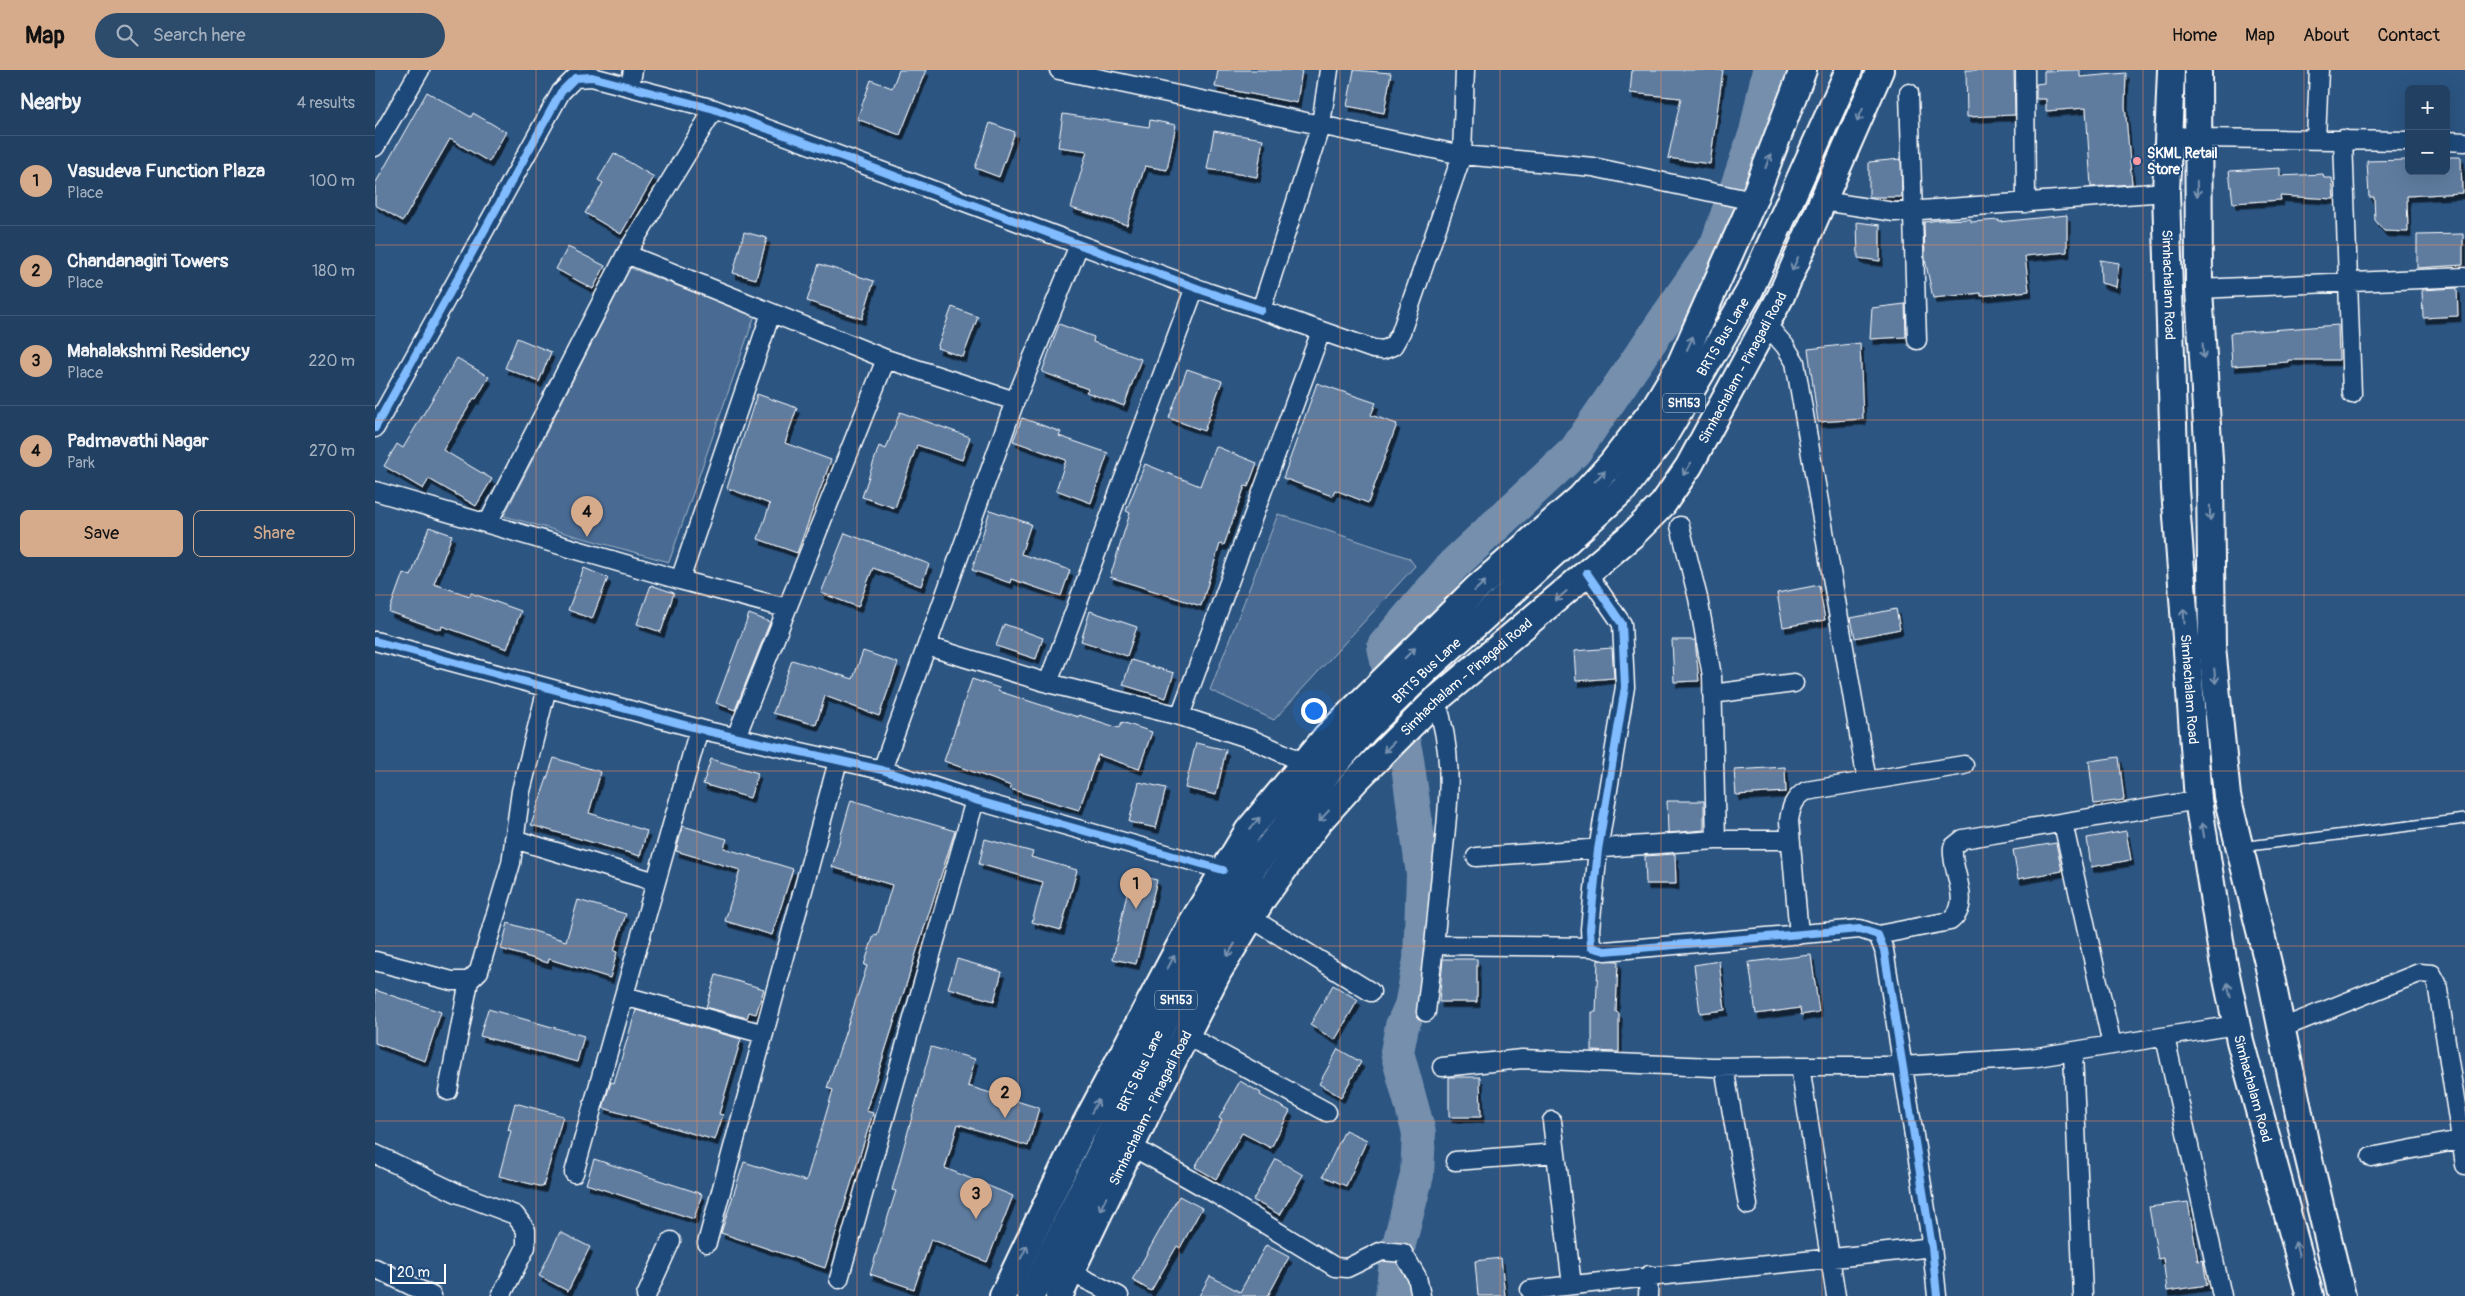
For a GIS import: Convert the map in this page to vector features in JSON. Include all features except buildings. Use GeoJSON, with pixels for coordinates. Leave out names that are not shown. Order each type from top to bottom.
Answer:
{"type":"FeatureCollection","features":[{"type":"Feature","properties":{"kind":"main road"},"geometry":{"type":"LineString","coordinates":[[1003,1296],[1083,1130],[1192,923],[1223,870],[1249,831],[1305,763],[1375,686],[1477,588],[1580,498],[1613,463],[1653,410],[1680,365],[1752,200],[1803,70]]}},
{"type":"Feature","properties":{"kind":"main road","name":"BRTS Bus Lane"},"geometry":{"type":"LineString","coordinates":[[1031,1296],[1115,1121],[1197,960],[1254,866],[1329,771],[1365,730],[1427,669],[1624,489],[1663,438],[1749,292],[1849,70]]}},
{"type":"Feature","properties":{"kind":"main road","name":"Simhachalam - Pinagadi Road"},"geometry":{"type":"LineString","coordinates":[[1059,1296],[1218,972],[1251,918],[1320,820],[1356,780],[1436,700],[1632,535],[1663,504],[1689,466],[1781,296],[1880,70]]}},
{"type":"Feature","properties":{"kind":"main road"},"geometry":{"type":"LineString","coordinates":[[2154,70],[2157,82],[2170,99]]}},
{"type":"Feature","properties":{"kind":"main road","name":"Simhachalam Road"},"geometry":{"type":"LineString","coordinates":[[2171,70],[2166,192],[2175,489],[2199,800],[2223,960],[2236,1025],[2310,1296]]}},
{"type":"Feature","properties":{"kind":"main road"},"geometry":{"type":"LineString","coordinates":[[2198,70],[2199,289],[2210,477],[2212,647],[2227,796],[2281,1028],[2306,1147],[2342,1296]]}},
{"type":"Feature","properties":{"kind":"main road"},"geometry":{"type":"LineString","coordinates":[[2199,800],[2227,796]]}},
{"type":"Feature","properties":{"kind":"street"},"geometry":{"type":"LineString","coordinates":[[375,147],[420,70]]}},
{"type":"Feature","properties":{"kind":"street"},"geometry":{"type":"LineString","coordinates":[[560,70],[575,78],[631,78],[1195,287],[1373,349],[1383,350],[1393,346],[1401,332],[1462,155],[1465,70]]}},
{"type":"Feature","properties":{"kind":"street"},"geometry":{"type":"LineString","coordinates":[[1059,70],[1462,155],[1593,167],[1752,200]]}},
{"type":"Feature","properties":{"kind":"street"},"geometry":{"type":"LineString","coordinates":[[1261,310],[1321,124],[1329,70]]}},
{"type":"Feature","properties":{"kind":"street"},"geometry":{"type":"LineString","coordinates":[[2025,70],[2027,203]]}},
{"type":"Feature","properties":{"kind":"street"},"geometry":{"type":"LineString","coordinates":[[2316,139],[2319,70]]}},
{"type":"Feature","properties":{"kind":"street"},"geometry":{"type":"LineString","coordinates":[[375,428],[561,92],[575,78]]}},
{"type":"Feature","properties":{"kind":"street"},"geometry":{"type":"LineString","coordinates":[[1909,94],[1917,340]]}},
{"type":"Feature","properties":{"kind":"street"},"geometry":{"type":"LineString","coordinates":[[489,523],[626,254],[714,109]]}},
{"type":"Feature","properties":{"kind":"street"},"geometry":{"type":"LineString","coordinates":[[2169,135],[2197,138],[2405,140]]}},
{"type":"Feature","properties":{"kind":"street"},"geometry":{"type":"LineString","coordinates":[[2343,139],[2352,394]]}},
{"type":"Feature","properties":{"kind":"street"},"geometry":{"type":"LineString","coordinates":[[2450,141],[2465,142]]}},
{"type":"Feature","properties":{"kind":"street"},"geometry":{"type":"LineString","coordinates":[[1823,201],[1894,212],[2166,192]]}},
{"type":"Feature","properties":{"kind":"street"},"geometry":{"type":"LineString","coordinates":[[882,770],[1015,402],[1079,244]]}},
{"type":"Feature","properties":{"kind":"street"},"geometry":{"type":"LineString","coordinates":[[626,254],[886,359],[1015,402]]}},
{"type":"Feature","properties":{"kind":"street"},"geometry":{"type":"LineString","coordinates":[[2199,289],[2465,277]]}},
{"type":"Feature","properties":{"kind":"street"},"geometry":{"type":"LineString","coordinates":[[1047,683],[1195,287]]}},
{"type":"Feature","properties":{"kind":"street"},"geometry":{"type":"LineString","coordinates":[[680,580],[771,313]]}},
{"type":"Feature","properties":{"kind":"street"},"geometry":{"type":"LineString","coordinates":[[1766,324],[1785,346],[1795,362],[1867,781]]}},
{"type":"Feature","properties":{"kind":"street"},"geometry":{"type":"LineString","coordinates":[[1180,716],[1321,331]]}},
{"type":"Feature","properties":{"kind":"street"},"geometry":{"type":"LineString","coordinates":[[736,737],[886,359]]}},
{"type":"Feature","properties":{"kind":"street"},"geometry":{"type":"LineString","coordinates":[[375,491],[680,580],[787,608]]}},
{"type":"Feature","properties":{"kind":"street"},"geometry":{"type":"LineString","coordinates":[[1680,526],[1698,598],[1712,676],[1716,840]]}},
{"type":"Feature","properties":{"kind":"street"},"geometry":{"type":"LineString","coordinates":[[1587,573],[1622,624],[1625,662],[1625,687],[1598,850],[1590,929],[1591,947]]}},
{"type":"Feature","properties":{"kind":"street"},"geometry":{"type":"LineString","coordinates":[[375,641],[699,729],[882,770],[975,800],[1223,870]]}},
{"type":"Feature","properties":{"kind":"street"},"geometry":{"type":"LineString","coordinates":[[927,646],[1047,683],[1180,716],[1251,739],[1305,763]]}},
{"type":"Feature","properties":{"kind":"street"},"geometry":{"type":"LineString","coordinates":[[1712,694],[1794,683]]}},
{"type":"Feature","properties":{"kind":"street"},"geometry":{"type":"LineString","coordinates":[[448,1091],[469,981],[479,971],[511,863],[521,791],[547,688]]}},
{"type":"Feature","properties":{"kind":"street"},"geometry":{"type":"LineString","coordinates":[[1426,1012],[1449,799],[1449,760],[1445,728],[1436,700]]}},
{"type":"Feature","properties":{"kind":"street"},"geometry":{"type":"LineString","coordinates":[[574,1173],[699,729]]}},
{"type":"Feature","properties":{"kind":"street"},"geometry":{"type":"LineString","coordinates":[[707,1243],[838,761]]}},
{"type":"Feature","properties":{"kind":"street"},"geometry":{"type":"LineString","coordinates":[[1799,936],[1789,821],[1791,808],[1798,796],[1807,792],[1964,765]]}},
{"type":"Feature","properties":{"kind":"street"},"geometry":{"type":"LineString","coordinates":[[839,1279],[975,800]]}},
{"type":"Feature","properties":{"kind":"street"},"geometry":{"type":"LineString","coordinates":[[1434,945],[1591,947],[1605,951],[1769,936],[1799,936],[1860,929],[1878,935],[1950,921],[1958,915],[1961,906],[1961,895],[1952,860],[1953,847],[1963,839],[2199,800]]}},
{"type":"Feature","properties":{"kind":"street"},"geometry":{"type":"LineString","coordinates":[[2063,823],[2112,1045]]}},
{"type":"Feature","properties":{"kind":"street"},"geometry":{"type":"LineString","coordinates":[[514,839],[656,882]]}},
{"type":"Feature","properties":{"kind":"street"},"geometry":{"type":"LineString","coordinates":[[1476,857],[1598,850],[1716,840],[1790,840]]}},
{"type":"Feature","properties":{"kind":"street"},"geometry":{"type":"LineString","coordinates":[[1251,918],[1371,992]]}},
{"type":"Feature","properties":{"kind":"street"},"geometry":{"type":"LineString","coordinates":[[1878,935],[1884,950],[1933,1247],[1937,1296]]}},
{"type":"Feature","properties":{"kind":"street"},"geometry":{"type":"LineString","coordinates":[[375,961],[451,980],[469,981]]}},
{"type":"Feature","properties":{"kind":"street"},"geometry":{"type":"LineString","coordinates":[[2281,1028],[2419,973],[2432,974],[2437,983],[2463,1140],[2465,1165]]}},
{"type":"Feature","properties":{"kind":"street"},"geometry":{"type":"LineString","coordinates":[[624,996],[764,1034]]}},
{"type":"Feature","properties":{"kind":"street"},"geometry":{"type":"LineString","coordinates":[[1442,1067],[1522,1059],[1724,1067],[1902,1066],[2031,1058],[2236,1025]]}},
{"type":"Feature","properties":{"kind":"street"},"geometry":{"type":"LineString","coordinates":[[1186,1035],[1327,1112]]}},
{"type":"Feature","properties":{"kind":"street"},"geometry":{"type":"LineString","coordinates":[[2165,1036],[2222,1296]]}},
{"type":"Feature","properties":{"kind":"street"},"geometry":{"type":"LineString","coordinates":[[2073,1052],[2083,1296]]}},
{"type":"Feature","properties":{"kind":"street"},"geometry":{"type":"LineString","coordinates":[[1800,1066],[1836,1296]]}},
{"type":"Feature","properties":{"kind":"street"},"geometry":{"type":"LineString","coordinates":[[1724,1067],[1748,1205]]}},
{"type":"Feature","properties":{"kind":"street"},"geometry":{"type":"LineString","coordinates":[[1552,1121],[1572,1285]]}},
{"type":"Feature","properties":{"kind":"street"},"geometry":{"type":"LineString","coordinates":[[2371,1156],[2463,1140]]}},
{"type":"Feature","properties":{"kind":"street"},"geometry":{"type":"LineString","coordinates":[[1131,1146],[1216,1194],[1335,1267],[1347,1268],[1382,1251],[1403,1253],[1417,1277],[1421,1296]]}},
{"type":"Feature","properties":{"kind":"street"},"geometry":{"type":"LineString","coordinates":[[1455,1161],[1556,1153]]}},
{"type":"Feature","properties":{"kind":"street"},"geometry":{"type":"LineString","coordinates":[[375,1154],[457,1193],[515,1215],[526,1230],[527,1247],[501,1296]]}},
{"type":"Feature","properties":{"kind":"street"},"geometry":{"type":"LineString","coordinates":[[646,1296],[671,1240]]}},
{"type":"Feature","properties":{"kind":"street"},"geometry":{"type":"LineString","coordinates":[[1530,1290],[1649,1275],[1830,1259],[1933,1247]]}},
{"type":"Feature","properties":{"kind":"street"},"geometry":{"type":"LineString","coordinates":[[375,1268],[432,1296]]}},
{"type":"Feature","properties":{"kind":"street"},"geometry":{"type":"LineString","coordinates":[[1071,1272],[1119,1296]]}},
{"type":"Feature","properties":{"kind":"street"},"geometry":{"type":"LineString","coordinates":[[1648,1296],[1649,1275]]}},
{"type":"Feature","properties":{"kind":"lane"},"geometry":{"type":"LineString","coordinates":[[2238,848],[2465,820]]}},
{"type":"Feature","properties":{"kind":"shaded area"},"geometry":{"type":"Polygon","coordinates":[[[630,268],[755,315],[669,562],[504,516],[630,268]]]}},
{"type":"Feature","properties":{"kind":"shaded area"},"geometry":{"type":"Polygon","coordinates":[[[1278,514],[1409,558],[1415,566],[1274,720],[1210,690],[1278,514]]]}},
{"type":"Feature","properties":{"kind":"waterway"},"geometry":{"type":"LineString","coordinates":[[1392,1296],[1397,1252],[1417,1175],[1419,1133],[1397,1052],[1402,1026],[1411,1006],[1420,960],[1423,874],[1407,759],[1384,646],[1453,565],[1575,451],[1717,244],[1756,132],[1769,70]]}},
{"type":"Feature","properties":{"kind":"cycle path"},"geometry":{"type":"LineString","coordinates":[[375,428],[561,92],[575,78],[592,77],[714,109],[1210,293],[1261,310]]}},
{"type":"Feature","properties":{"kind":"cycle path"},"geometry":{"type":"LineString","coordinates":[[1587,573],[1622,624],[1625,687],[1598,850],[1590,929],[1591,947],[1605,951],[1860,929],[1878,935],[1884,950],[1932,1247],[1937,1296]]}},
{"type":"Feature","properties":{"kind":"cycle path"},"geometry":{"type":"LineString","coordinates":[[375,641],[707,731],[882,770],[975,800],[1223,870]]}},
{"type":"Feature","properties":{"kind":"place","name":"SKML Retail Store"},"geometry":{"type":"Point","coordinates":[2137,161]}},
{"type":"Feature","properties":{"kind":"place","name":"Padmavathi Nagar"},"geometry":{"type":"Point","coordinates":[587,537]}},
{"type":"Feature","properties":{"kind":"place","name":"Vasudeva Function Plaza"},"geometry":{"type":"Point","coordinates":[1136,909]}},
{"type":"Feature","properties":{"kind":"place","name":"Chandanagiri Towers"},"geometry":{"type":"Point","coordinates":[1005,1118]}},
{"type":"Feature","properties":{"kind":"place","name":"Mahalakshmi Residency"},"geometry":{"type":"Point","coordinates":[976,1219]}}]}
